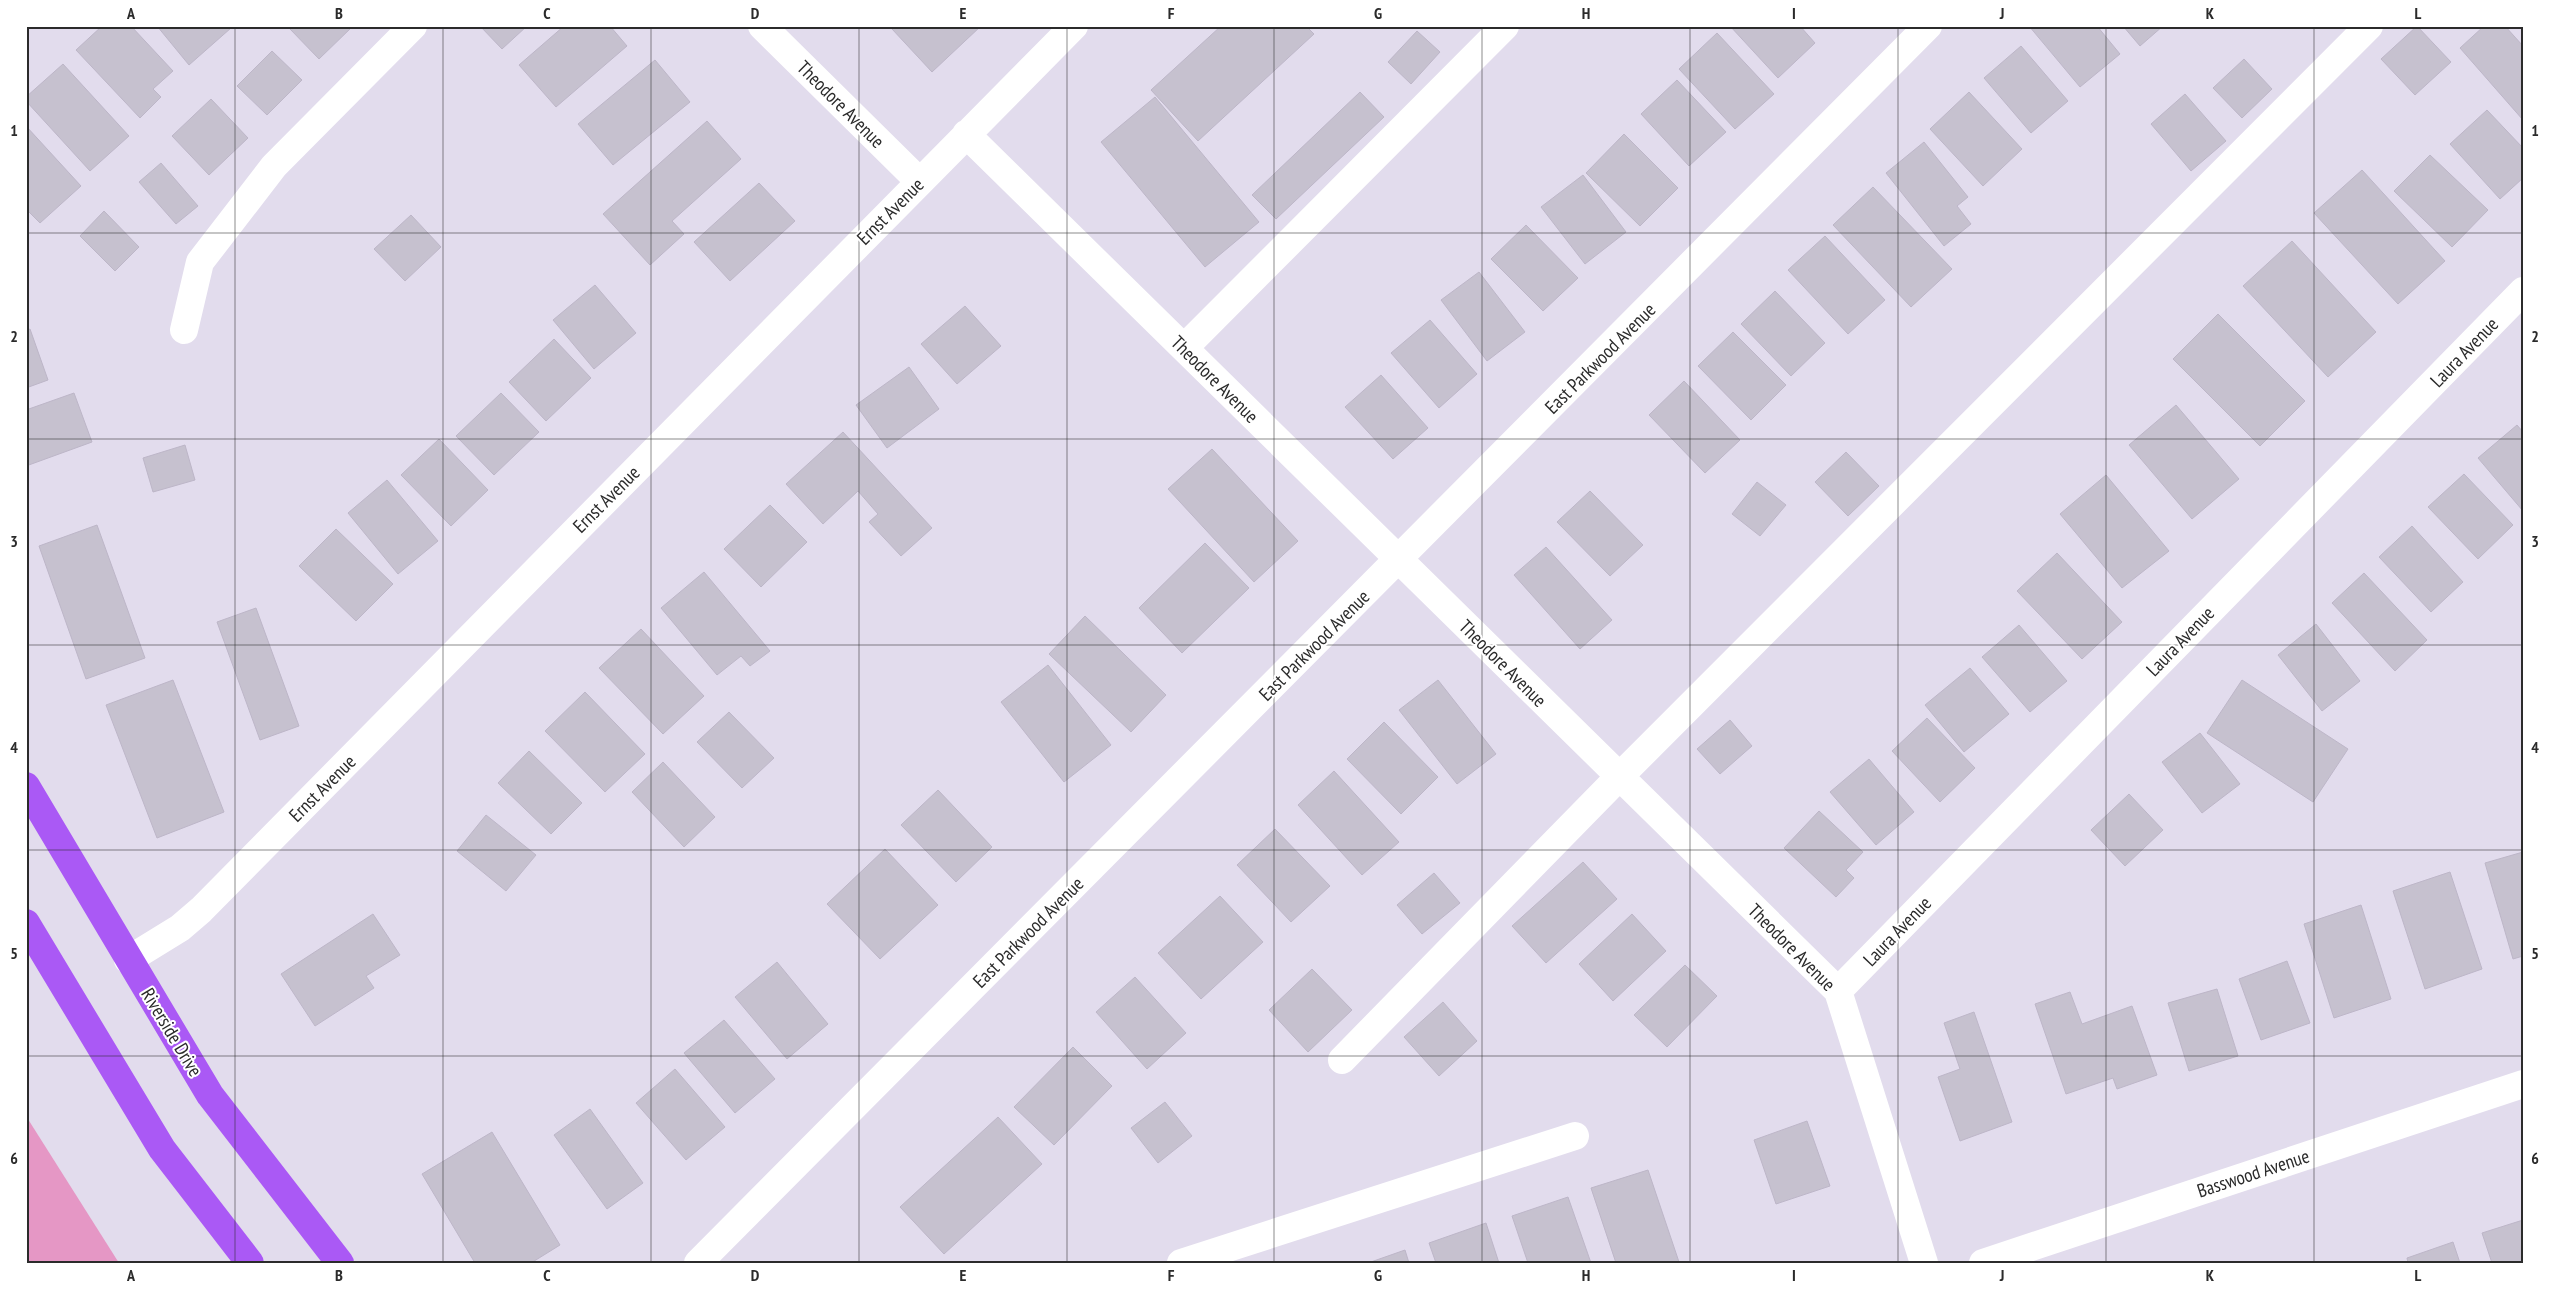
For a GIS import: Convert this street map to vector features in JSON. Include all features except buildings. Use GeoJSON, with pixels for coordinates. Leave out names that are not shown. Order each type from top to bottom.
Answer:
{"type":"FeatureCollection","features":[{"type":"Feature","properties":{"kind":"main road","name":"Riverside Drive"},"geometry":{"type":"LineString","coordinates":[[26,786],[210,1095],[340,1263]]}},
{"type":"Feature","properties":{"kind":"main road"},"geometry":{"type":"LineString","coordinates":[[26,923],[162,1149],[250,1263]]}},
{"type":"Feature","properties":{"kind":"street"},"geometry":{"type":"LineString","coordinates":[[184,330],[200,262],[274,166],[413,26]]}},
{"type":"Feature","properties":{"kind":"street","name":"Theodore Avenue"},"geometry":{"type":"LineString","coordinates":[[762,26],[919,181]]}},
{"type":"Feature","properties":{"kind":"street","name":"Ernst Avenue"},"geometry":{"type":"LineString","coordinates":[[128,960],[180,928],[201,910],[1074,26]]}},
{"type":"Feature","properties":{"kind":"street"},"geometry":{"type":"LineString","coordinates":[[1184,348],[1504,26]]}},
{"type":"Feature","properties":{"kind":"street","name":"East Parkwood Avenue"},"geometry":{"type":"LineString","coordinates":[[698,1263],[1928,26]]}},
{"type":"Feature","properties":{"kind":"street"},"geometry":{"type":"LineString","coordinates":[[1342,1060],[1619,777],[2369,26]]}},
{"type":"Feature","properties":{"kind":"street","name":"Theodore Avenue"},"geometry":{"type":"LineString","coordinates":[[966,134],[1838,991],[1924,1263]]}},
{"type":"Feature","properties":{"kind":"street","name":"Laura Avenue"},"geometry":{"type":"LineString","coordinates":[[1838,991],[2523,291]]}},
{"type":"Feature","properties":{"kind":"street","name":"Basswood Avenue"},"geometry":{"type":"LineString","coordinates":[[1983,1263],[2523,1084]]}},
{"type":"Feature","properties":{"kind":"street"},"geometry":{"type":"LineString","coordinates":[[1181,1263],[1575,1136]]}},
{"type":"Feature","properties":{"kind":"shaded area"},"geometry":{"type":"Polygon","coordinates":[[[26,1116],[119,1263],[26,1263],[26,1116]]]}}]}
